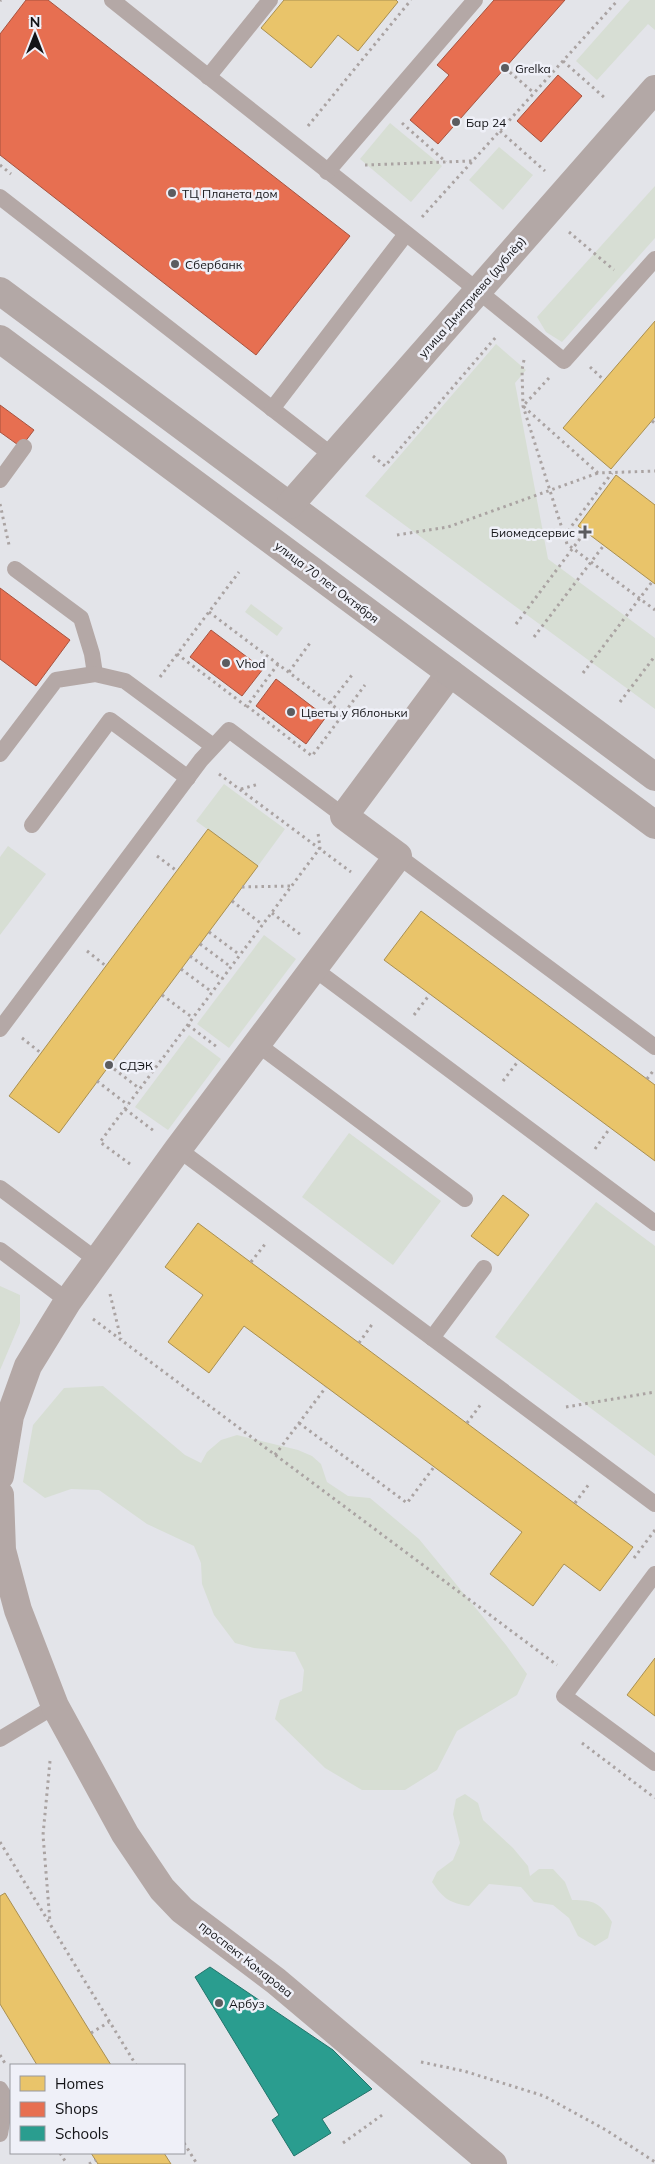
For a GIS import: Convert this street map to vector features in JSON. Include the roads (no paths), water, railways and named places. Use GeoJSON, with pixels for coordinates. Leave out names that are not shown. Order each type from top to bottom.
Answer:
{"type":"FeatureCollection","features":[{"type":"Feature","properties":{"kind":"main road","name":"улица Дмитриева (дублёр)"},"geometry":{"type":"LineString","coordinates":[[290,505],[655,90]]}},
{"type":"Feature","properties":{"kind":"main road"},"geometry":{"type":"LineString","coordinates":[[0,291],[655,777]]}},
{"type":"Feature","properties":{"kind":"main road","name":"улица 70 лет Октября"},"geometry":{"type":"LineString","coordinates":[[0,339],[655,825]]}},
{"type":"Feature","properties":{"kind":"street"},"geometry":{"type":"LineString","coordinates":[[0,1476],[10,1416],[28,1366],[68,1301],[178,1149],[398,856],[344,816],[450,673]]}},
{"type":"Feature","properties":{"kind":"street","name":"проспект Комарова"},"geometry":{"type":"LineString","coordinates":[[0,1495],[2,1550],[18,1610],[55,1706],[125,1834],[162,1889],[182,1910],[276,1981],[493,2164]]}},
{"type":"Feature","properties":{"kind":"lane"},"geometry":{"type":"LineString","coordinates":[[208,76],[270,0]]}},
{"type":"Feature","properties":{"kind":"lane"},"geometry":{"type":"LineString","coordinates":[[327,172],[475,0]]}},
{"type":"Feature","properties":{"kind":"lane"},"geometry":{"type":"LineString","coordinates":[[122,3],[208,76],[327,172],[478,289],[564,361],[655,259]]}},
{"type":"Feature","properties":{"kind":"lane"},"geometry":{"type":"LineString","coordinates":[[0,197],[333,456]]}},
{"type":"Feature","properties":{"kind":"lane"},"geometry":{"type":"LineString","coordinates":[[272,409],[406,234]]}},
{"type":"Feature","properties":{"kind":"lane"},"geometry":{"type":"LineString","coordinates":[[0,480],[24,447]]}},
{"type":"Feature","properties":{"kind":"lane"},"geometry":{"type":"LineString","coordinates":[[15,569],[81,618],[92,654],[95,674]]}},
{"type":"Feature","properties":{"kind":"lane"},"geometry":{"type":"LineString","coordinates":[[0,754],[56,680],[95,674],[125,681],[213,746]]}},
{"type":"Feature","properties":{"kind":"lane"},"geometry":{"type":"LineString","coordinates":[[32,825],[110,720],[188,778]]}},
{"type":"Feature","properties":{"kind":"lane"},"geometry":{"type":"LineString","coordinates":[[0,1029],[201,760],[229,730],[344,816]]}},
{"type":"Feature","properties":{"kind":"lane"},"geometry":{"type":"LineString","coordinates":[[398,856],[655,1047]]}},
{"type":"Feature","properties":{"kind":"lane"},"geometry":{"type":"LineString","coordinates":[[319,960],[655,1223]]}},
{"type":"Feature","properties":{"kind":"lane"},"geometry":{"type":"LineString","coordinates":[[249,1055],[465,1199]]}},
{"type":"Feature","properties":{"kind":"lane"},"geometry":{"type":"LineString","coordinates":[[178,1149],[655,1504]]}},
{"type":"Feature","properties":{"kind":"lane"},"geometry":{"type":"LineString","coordinates":[[0,1188],[98,1261]]}},
{"type":"Feature","properties":{"kind":"lane"},"geometry":{"type":"LineString","coordinates":[[0,1250],[68,1301]]}},
{"type":"Feature","properties":{"kind":"lane"},"geometry":{"type":"LineString","coordinates":[[432,1338],[484,1268]]}},
{"type":"Feature","properties":{"kind":"lane"},"geometry":{"type":"LineString","coordinates":[[655,1574],[564,1696],[655,1763]]}},
{"type":"Feature","properties":{"kind":"lane"},"geometry":{"type":"LineString","coordinates":[[0,1739],[55,1706]]}},
{"type":"Feature","properties":{"kind":"lane"},"geometry":{"type":"LineString","coordinates":[[0,2089],[6,2098],[0,2134]]}},
{"type":"Feature","properties":{"kind":"place","name":"Grelka"},"geometry":{"type":"Point","coordinates":[505,68]}},
{"type":"Feature","properties":{"kind":"place","name":"Бар 24"},"geometry":{"type":"Point","coordinates":[456,122]}},
{"type":"Feature","properties":{"kind":"place","name":"ТЦ Планета дом"},"geometry":{"type":"Point","coordinates":[172,193]}},
{"type":"Feature","properties":{"kind":"place","name":"Сбербанк"},"geometry":{"type":"Point","coordinates":[175,264]}},
{"type":"Feature","properties":{"kind":"place","name":"Биомедсервис"},"geometry":{"type":"Point","coordinates":[585,532]}},
{"type":"Feature","properties":{"kind":"place","name":"Vhod"},"geometry":{"type":"Point","coordinates":[226,663]}},
{"type":"Feature","properties":{"kind":"place","name":"Цветы у Яблоньки"},"geometry":{"type":"Point","coordinates":[291,712]}},
{"type":"Feature","properties":{"kind":"place","name":"СДЭК"},"geometry":{"type":"Point","coordinates":[109,1065]}},
{"type":"Feature","properties":{"kind":"place","name":"Арбуз"},"geometry":{"type":"Point","coordinates":[219,2003]}}]}
